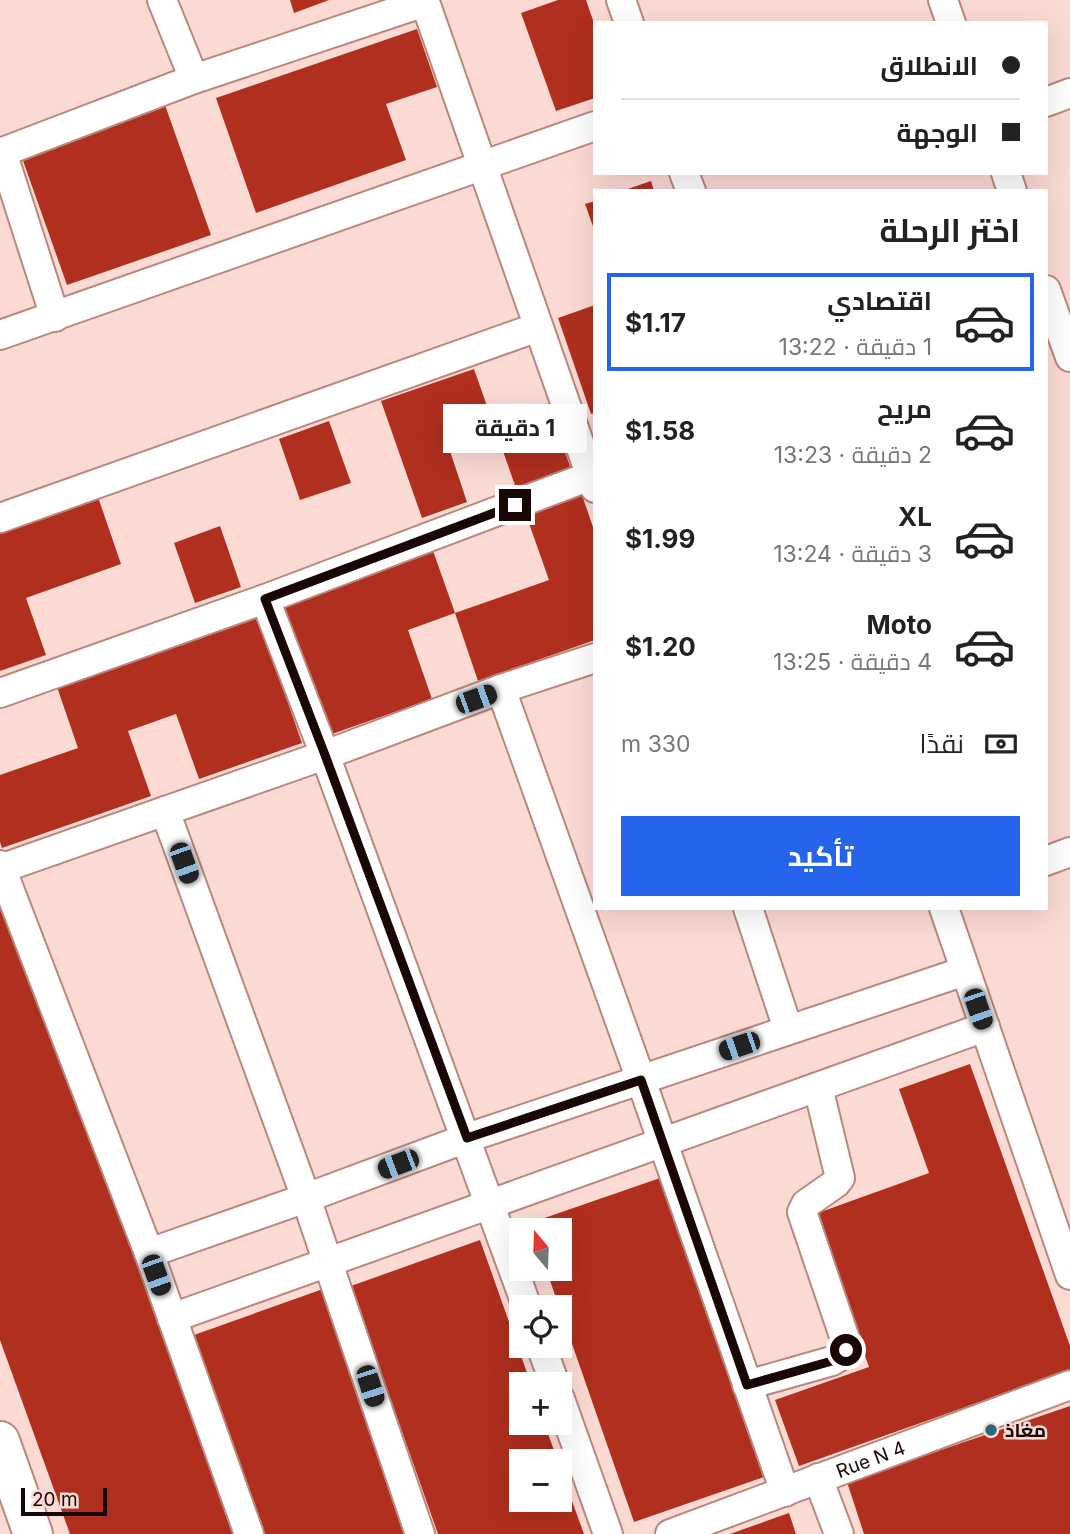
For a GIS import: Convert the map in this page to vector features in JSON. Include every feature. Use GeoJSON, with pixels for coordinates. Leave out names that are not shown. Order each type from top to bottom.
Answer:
{"type":"FeatureCollection","features":[{"type":"Feature","properties":{"kind":"street"},"geometry":{"type":"LineString","coordinates":[[162,0],[194,79]]}},
{"type":"Feature","properties":{"kind":"street"},"geometry":{"type":"LineString","coordinates":[[621,0],[628,21]]}},
{"type":"Feature","properties":{"kind":"street"},"geometry":{"type":"LineString","coordinates":[[943,0],[950,21]]}},
{"type":"Feature","properties":{"kind":"street"},"geometry":{"type":"LineString","coordinates":[[0,693],[593,482],[425,1],[194,79],[1,152],[55,317]]}},
{"type":"Feature","properties":{"kind":"street"},"geometry":{"type":"LineString","coordinates":[[1048,101],[1070,93]]}},
{"type":"Feature","properties":{"kind":"street"},"geometry":{"type":"LineString","coordinates":[[0,335],[593,127]]}},
{"type":"Feature","properties":{"kind":"street"},"geometry":{"type":"LineString","coordinates":[[1048,296],[1070,357]]}},
{"type":"Feature","properties":{"kind":"street"},"geometry":{"type":"LineString","coordinates":[[0,518],[538,327]]}},
{"type":"Feature","properties":{"kind":"street"},"geometry":{"type":"LineString","coordinates":[[265,599],[467,1138],[523,1295]]}},
{"type":"Feature","properties":{"kind":"street"},"geometry":{"type":"LineString","coordinates":[[249,1534],[149,1253],[0,868],[593,659]]}},
{"type":"Feature","properties":{"kind":"street"},"geometry":{"type":"LineString","coordinates":[[501,690],[785,1492]]}},
{"type":"Feature","properties":{"kind":"street"},"geometry":{"type":"LineString","coordinates":[[166,811],[329,1263],[420,1534]]}},
{"type":"Feature","properties":{"kind":"street"},"geometry":{"type":"LineString","coordinates":[[1048,860],[1070,852]]}},
{"type":"Feature","properties":{"kind":"street"},"geometry":{"type":"LineString","coordinates":[[749,910],[789,1029]]}},
{"type":"Feature","properties":{"kind":"street"},"geometry":{"type":"LineString","coordinates":[[945,910],[1070,1275]]}},
{"type":"Feature","properties":{"kind":"street"},"geometry":{"type":"LineString","coordinates":[[149,1253],[467,1138],[965,971]]}},
{"type":"Feature","properties":{"kind":"street"},"geometry":{"type":"LineString","coordinates":[[172,1318],[985,1027]]}},
{"type":"Feature","properties":{"kind":"street"},"geometry":{"type":"LineString","coordinates":[[747,1385],[832,1361],[846,1350],[846,1342],[802,1215],[806,1204],[839,1178],[818,1087]]}},
{"type":"Feature","properties":{"kind":"street","name":"Rue N 4"},"geometry":{"type":"LineString","coordinates":[[670,1534],[1070,1385]]}},
{"type":"Feature","properties":{"kind":"street"},"geometry":{"type":"LineString","coordinates":[[572,1433],[608,1534]]}},
{"type":"Feature","properties":{"kind":"street"},"geometry":{"type":"LineString","coordinates":[[0,1441],[33,1534]]}},
{"type":"Feature","properties":{"kind":"street"},"geometry":{"type":"LineString","coordinates":[[818,1478],[839,1534]]}},
{"type":"Feature","properties":{"kind":"building"},"geometry":{"type":"Polygon","coordinates":[[[290,0],[329,0],[294,13],[290,0]]]}},
{"type":"Feature","properties":{"kind":"building"},"geometry":{"type":"Polygon","coordinates":[[[558,0],[586,0],[593,21],[593,99],[556,111],[521,13],[558,0]]]}},
{"type":"Feature","properties":{"kind":"building"},"geometry":{"type":"Polygon","coordinates":[[[417,29],[437,87],[386,104],[406,160],[256,213],[216,98],[417,29]]]}},
{"type":"Feature","properties":{"kind":"building"},"geometry":{"type":"Polygon","coordinates":[[[165,105],[211,235],[67,285],[21,155],[165,105]]]}},
{"type":"Feature","properties":{"kind":"building"},"geometry":{"type":"Polygon","coordinates":[[[651,181],[653,189],[628,189],[651,181]]]}},
{"type":"Feature","properties":{"kind":"building"},"geometry":{"type":"Polygon","coordinates":[[[593,202],[593,226],[585,204],[593,202]]]}},
{"type":"Feature","properties":{"kind":"building"},"geometry":{"type":"Polygon","coordinates":[[[593,306],[593,414],[591,414],[558,318],[593,306]]]}},
{"type":"Feature","properties":{"kind":"building"},"geometry":{"type":"Polygon","coordinates":[[[474,369],[493,423],[446,439],[467,502],[422,518],[381,401],[474,369]]]}},
{"type":"Feature","properties":{"kind":"building"},"geometry":{"type":"Polygon","coordinates":[[[548,404],[571,469],[516,488],[493,423],[548,404]]]}},
{"type":"Feature","properties":{"kind":"building"},"geometry":{"type":"Polygon","coordinates":[[[329,421],[351,483],[300,500],[279,439],[329,421]]]}},
{"type":"Feature","properties":{"kind":"building"},"geometry":{"type":"Polygon","coordinates":[[[581,492],[593,527],[593,641],[478,681],[455,613],[549,580],[525,512],[581,492]]]}},
{"type":"Feature","properties":{"kind":"building"},"geometry":{"type":"Polygon","coordinates":[[[98,497],[121,564],[26,598],[46,655],[0,671],[0,531],[98,497]]]}},
{"type":"Feature","properties":{"kind":"building"},"geometry":{"type":"Polygon","coordinates":[[[220,526],[241,587],[195,603],[174,543],[220,526]]]}},
{"type":"Feature","properties":{"kind":"building"},"geometry":{"type":"Polygon","coordinates":[[[432,548],[455,613],[408,630],[432,699],[329,735],[282,601],[432,548]]]}},
{"type":"Feature","properties":{"kind":"building"},"geometry":{"type":"Polygon","coordinates":[[[257,614],[302,743],[199,779],[176,714],[128,731],[151,796],[2,848],[0,775],[78,748],[56,684],[257,614]]]}},
{"type":"Feature","properties":{"kind":"building"},"geometry":{"type":"Polygon","coordinates":[[[8,899],[239,1534],[70,1534],[0,1340],[0,901],[8,899]]]}},
{"type":"Feature","properties":{"kind":"building"},"geometry":{"type":"Polygon","coordinates":[[[970,1064],[1070,1346],[1070,1370],[799,1466],[775,1400],[869,1367],[815,1214],[929,1173],[899,1089],[970,1064]]]}},
{"type":"Feature","properties":{"kind":"building"},"geometry":{"type":"Polygon","coordinates":[[[663,1177],[767,1476],[634,1522],[572,1344],[572,1295],[555,1295],[550,1281],[572,1281],[572,1218],[544,1218],[663,1177]]]}},
{"type":"Feature","properties":{"kind":"building"},"geometry":{"type":"Polygon","coordinates":[[[480,1240],[509,1322],[509,1358],[522,1358],[527,1372],[509,1372],[509,1435],[548,1435],[554,1449],[509,1449],[509,1512],[572,1512],[572,1501],[584,1534],[438,1534],[351,1286],[480,1240]]]}},
{"type":"Feature","properties":{"kind":"building"},"geometry":{"type":"Polygon","coordinates":[[[323,1289],[409,1534],[265,1534],[194,1335],[323,1289]]]}},
{"type":"Feature","properties":{"kind":"building"},"geometry":{"type":"Polygon","coordinates":[[[1070,1406],[1070,1534],[864,1534],[847,1482],[1070,1406]]]}},
{"type":"Feature","properties":{"kind":"building"},"geometry":{"type":"Polygon","coordinates":[[[789,1513],[796,1534],[730,1534],[789,1513]]]}},
{"type":"Feature","properties":{"kind":"place","name":"مغاذ"},"geometry":{"type":"Point","coordinates":[991,1430]}},
{"type":"Feature","properties":{"kind":"route"},"geometry":{"type":"LineString","coordinates":[[515,505],[265,599],[467,1138],[641,1080],[747,1385],[832,1361],[846,1350]]}}]}
